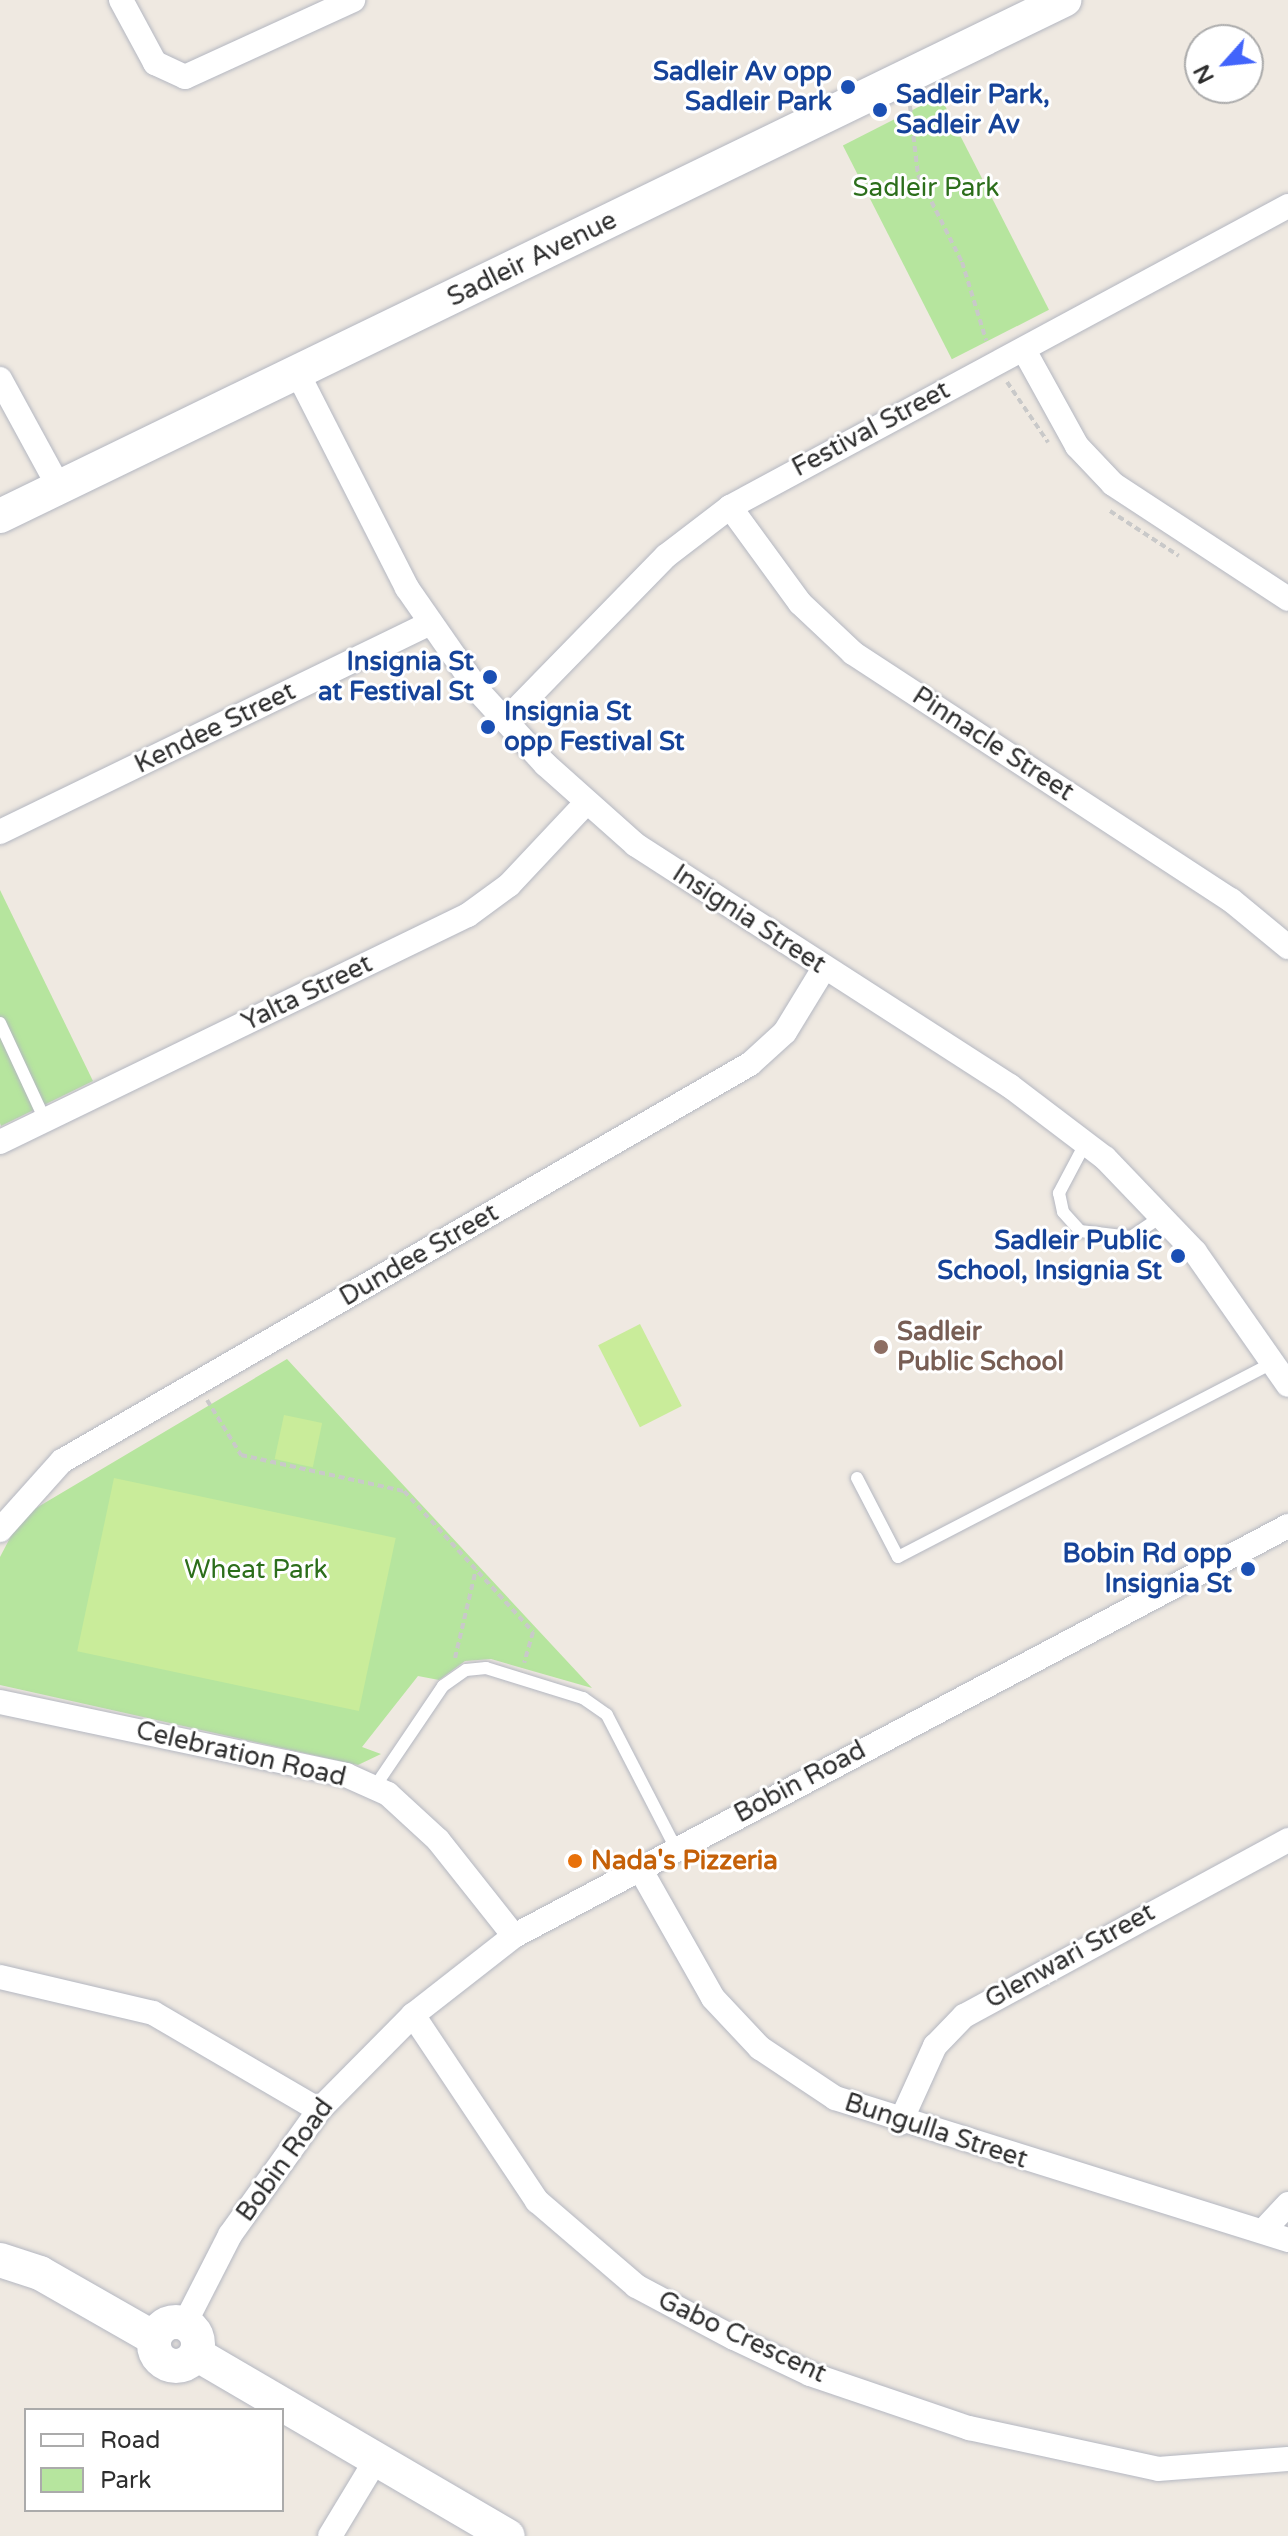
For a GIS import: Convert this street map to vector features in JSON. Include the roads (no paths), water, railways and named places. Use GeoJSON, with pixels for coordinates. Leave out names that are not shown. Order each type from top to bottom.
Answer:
{"type":"FeatureCollection","features":[{"type":"Feature","properties":{"kind":"street"},"geometry":{"type":"LineString","coordinates":[[121,0],[155,63],[185,77],[353,0]]}},
{"type":"Feature","properties":{"kind":"street","name":"Sadleir Avenue"},"geometry":{"type":"LineString","coordinates":[[0,516],[1064,0]]}},
{"type":"Feature","properties":{"kind":"street","name":"Festival Street"},"geometry":{"type":"LineString","coordinates":[[505,721],[666,556],[730,507],[1288,206]]}},
{"type":"Feature","properties":{"kind":"street"},"geometry":{"type":"LineString","coordinates":[[1024,350],[1077,446],[1113,484],[1288,599]]}},
{"type":"Feature","properties":{"kind":"street","name":"Insignia Street"},"geometry":{"type":"LineString","coordinates":[[298,374],[430,623],[505,721],[586,803],[636,845],[1086,1142],[1163,1216],[1288,1385]]}},
{"type":"Feature","properties":{"kind":"street"},"geometry":{"type":"LineString","coordinates":[[0,379],[59,487]]}},
{"type":"Feature","properties":{"kind":"street","name":"Pinnacle Street"},"geometry":{"type":"LineString","coordinates":[[730,507],[800,603],[853,653],[1231,900],[1288,947]]}},
{"type":"Feature","properties":{"kind":"street","name":"Kendee Street"},"geometry":{"type":"LineString","coordinates":[[0,832],[430,623]]}},
{"type":"Feature","properties":{"kind":"street","name":"Yalta Street"},"geometry":{"type":"LineString","coordinates":[[0,1142],[468,915],[509,885],[586,803]]}},
{"type":"Feature","properties":{"kind":"street","name":"Dundee Street"},"geometry":{"type":"LineString","coordinates":[[0,1530],[62,1461],[750,1064],[785,1032],[824,968]]}},
{"type":"Feature","properties":{"kind":"street","name":"Bobin Road"},"geometry":{"type":"LineString","coordinates":[[189,2347],[230,2235],[319,2110],[413,2015],[514,1936],[675,1847],[1288,1526]]}},
{"type":"Feature","properties":{"kind":"street","name":"Celebration Road"},"geometry":{"type":"LineString","coordinates":[[0,1702],[346,1775],[374,1788],[438,1840],[514,1936]]}},
{"type":"Feature","properties":{"kind":"street","name":"Glenwari Street"},"geometry":{"type":"LineString","coordinates":[[900,2123],[935,2046],[964,2016],[1288,1840]]}},
{"type":"Feature","properties":{"kind":"street","name":"Bungulla Street"},"geometry":{"type":"LineString","coordinates":[[639,1867],[694,1969],[760,2048],[835,2098],[900,2123],[1288,2240]]}},
{"type":"Feature","properties":{"kind":"street"},"geometry":{"type":"LineString","coordinates":[[0,1977],[153,2013],[319,2110]]}},
{"type":"Feature","properties":{"kind":"street","name":"Gabo Crescent"},"geometry":{"type":"LineString","coordinates":[[413,2015],[537,2201],[636,2286],[734,2338],[810,2374],[969,2428],[1158,2469],[1288,2459]]}},
{"type":"Feature","properties":{"kind":"street"},"geometry":{"type":"LineString","coordinates":[[1263,2231],[1288,2204]]}},
{"type":"Feature","properties":{"kind":"street"},"geometry":{"type":"LineString","coordinates":[[0,2260],[40,2273],[154,2338],[163,2325],[260,2408]]}},
{"type":"Feature","properties":{"kind":"street"},"geometry":{"type":"LineString","coordinates":[[189,2347],[508,2536]]}},
{"type":"Feature","properties":{"kind":"street"},"geometry":{"type":"LineString","coordinates":[[284,2423],[468,2536]]}},
{"type":"Feature","properties":{"kind":"street"},"geometry":{"type":"LineString","coordinates":[[330,2536],[368,2473]]}},
{"type":"Feature","properties":{"kind":"lane"},"geometry":{"type":"LineString","coordinates":[[0,1023],[45,1120]]}},
{"type":"Feature","properties":{"kind":"lane"},"geometry":{"type":"LineString","coordinates":[[1086,1142],[1059,1193],[1063,1212],[1080,1231],[1131,1237],[1163,1216]]}},
{"type":"Feature","properties":{"kind":"lane"},"geometry":{"type":"LineString","coordinates":[[857,1478],[898,1557],[1272,1363]]}},
{"type":"Feature","properties":{"kind":"lane"},"geometry":{"type":"LineString","coordinates":[[374,1788],[379,1771],[458,1676],[486,1668],[583,1698],[607,1715],[675,1847]]}},
{"type":"Feature","properties":{"kind":"place","name":"Sadleir Av opp Sadleir Park"},"geometry":{"type":"Point","coordinates":[848,87]}},
{"type":"Feature","properties":{"kind":"place","name":"Sadleir Park, Sadleir Av"},"geometry":{"type":"Point","coordinates":[880,110]}},
{"type":"Feature","properties":{"kind":"place","name":"Insignia St at Festival St"},"geometry":{"type":"Point","coordinates":[490,677]}},
{"type":"Feature","properties":{"kind":"place","name":"Insignia St opp Festival St"},"geometry":{"type":"Point","coordinates":[488,727]}},
{"type":"Feature","properties":{"kind":"place","name":"Sadleir Public School, Insignia St"},"geometry":{"type":"Point","coordinates":[1178,1256]}},
{"type":"Feature","properties":{"kind":"place","name":"Sadleir Public School"},"geometry":{"type":"Point","coordinates":[881,1347]}},
{"type":"Feature","properties":{"kind":"place","name":"Bobin Rd opp Insignia St"},"geometry":{"type":"Point","coordinates":[1248,1569]}},
{"type":"Feature","properties":{"kind":"place","name":"Nada's Pizzeria"},"geometry":{"type":"Point","coordinates":[575,1861]}},
{"type":"Feature","properties":{"kind":"park label","name":"Sadleir Park"},"geometry":{"type":"Point","coordinates":[926,188]}},
{"type":"Feature","properties":{"kind":"park label","name":"Wheat Park"},"geometry":{"type":"Point","coordinates":[256,1570]}}]}
